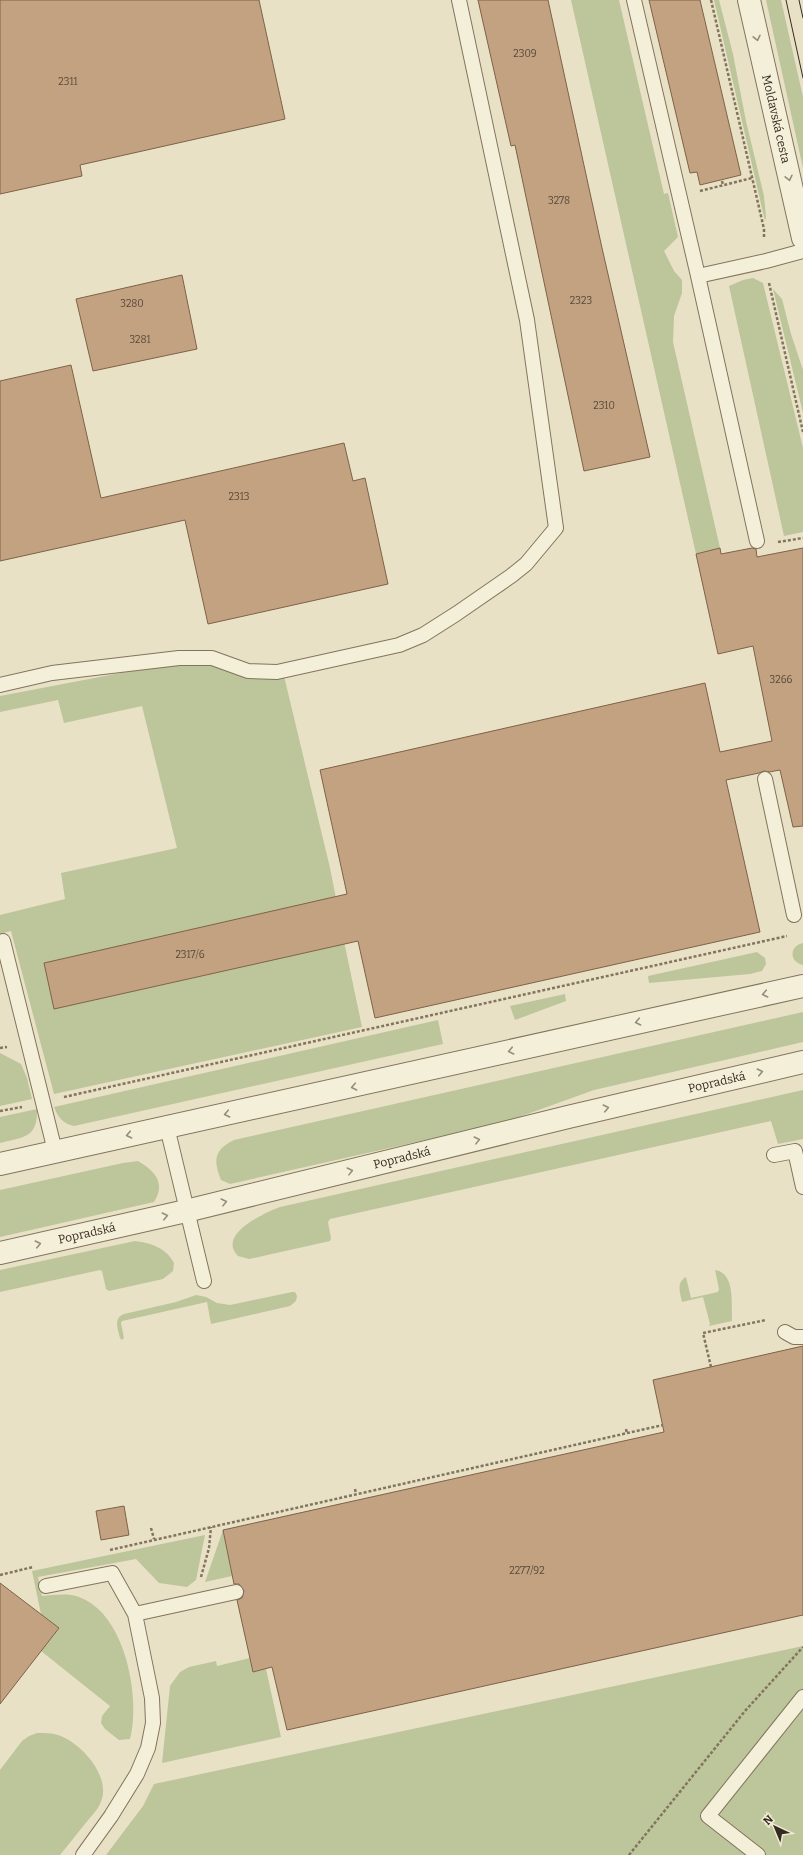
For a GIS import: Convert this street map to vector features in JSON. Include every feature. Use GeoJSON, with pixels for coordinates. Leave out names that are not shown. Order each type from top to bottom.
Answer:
{"type":"FeatureCollection","features":[{"type":"Feature","properties":{"kind":"street","name":"Moldavská cesta"},"geometry":{"type":"LineString","coordinates":[[749,0],[803,238]]}},
{"type":"Feature","properties":{"kind":"street"},"geometry":{"type":"LineString","coordinates":[[0,1164],[803,986]]}},
{"type":"Feature","properties":{"kind":"street","name":"Popradská"},"geometry":{"type":"LineString","coordinates":[[0,1253],[186,1211],[568,1117],[803,1062]]}},
{"type":"Feature","properties":{"kind":"lane"},"geometry":{"type":"LineString","coordinates":[[0,685],[52,673],[179,658],[212,658],[248,671],[276,672],[399,645],[423,635],[511,576],[526,564],[556,528],[527,320],[459,0]]}},
{"type":"Feature","properties":{"kind":"lane"},"geometry":{"type":"LineString","coordinates":[[634,0],[698,276],[757,541]]}},
{"type":"Feature","properties":{"kind":"lane"},"geometry":{"type":"LineString","coordinates":[[698,276],[766,262],[803,251]]}},
{"type":"Feature","properties":{"kind":"lane"},"geometry":{"type":"LineString","coordinates":[[765,779],[794,915]]}},
{"type":"Feature","properties":{"kind":"lane"},"geometry":{"type":"LineString","coordinates":[[3,941],[55,1151]]}},
{"type":"Feature","properties":{"kind":"lane"},"geometry":{"type":"LineString","coordinates":[[167,1127],[204,1281]]}},
{"type":"Feature","properties":{"kind":"lane"},"geometry":{"type":"LineString","coordinates":[[774,1155],[795,1151],[803,1187]]}},
{"type":"Feature","properties":{"kind":"lane"},"geometry":{"type":"LineString","coordinates":[[785,1332],[794,1337],[803,1336]]}},
{"type":"Feature","properties":{"kind":"lane"},"geometry":{"type":"LineString","coordinates":[[46,1586],[112,1573],[135,1614],[152,1698],[153,1723],[148,1748],[137,1774],[111,1816],[83,1855]]}},
{"type":"Feature","properties":{"kind":"lane"},"geometry":{"type":"LineString","coordinates":[[135,1614],[236,1592]]}},
{"type":"Feature","properties":{"kind":"lane"},"geometry":{"type":"LineString","coordinates":[[758,1855],[708,1816],[803,1697]]}},
{"type":"Feature","properties":{"kind":"path"},"geometry":{"type":"LineString","coordinates":[[711,0],[764,229],[769,284],[803,432]]}},
{"type":"Feature","properties":{"kind":"path"},"geometry":{"type":"LineString","coordinates":[[679,196],[752,178]]}},
{"type":"Feature","properties":{"kind":"path"},"geometry":{"type":"LineString","coordinates":[[722,181],[723,185]]}},
{"type":"Feature","properties":{"kind":"path"},"geometry":{"type":"LineString","coordinates":[[0,1111],[789,935]]}},
{"type":"Feature","properties":{"kind":"path"},"geometry":{"type":"LineString","coordinates":[[711,1367],[703,1333],[732,1327]]}},
{"type":"Feature","properties":{"kind":"path"},"geometry":{"type":"LineString","coordinates":[[108,1550],[663,1425]]}},
{"type":"Feature","properties":{"kind":"path"},"geometry":{"type":"LineString","coordinates":[[626,1429],[627,1434]]}},
{"type":"Feature","properties":{"kind":"path"},"geometry":{"type":"LineString","coordinates":[[355,1489],[356,1494]]}},
{"type":"Feature","properties":{"kind":"path"},"geometry":{"type":"LineString","coordinates":[[193,1601],[205,1568],[211,1527]]}},
{"type":"Feature","properties":{"kind":"path"},"geometry":{"type":"LineString","coordinates":[[152,1528],[154,1539]]}},
{"type":"Feature","properties":{"kind":"path"},"geometry":{"type":"LineString","coordinates":[[0,1575],[39,1566]]}},
{"type":"Feature","properties":{"kind":"path"},"geometry":{"type":"LineString","coordinates":[[629,1855],[735,1722],[803,1647]]}},
{"type":"Feature","properties":{"kind":"green space"},"geometry":{"type":"Polygon","coordinates":[[[571,0],[619,0],[664,194],[668,193],[678,237],[664,251],[674,271],[682,280],[682,293],[674,316],[673,342],[720,548],[696,554],[571,0]]]}},
{"type":"Feature","properties":{"kind":"green space"},"geometry":{"type":"Polygon","coordinates":[[[714,0],[719,0],[733,54],[746,121],[764,196],[765,221],[714,0]]]}},
{"type":"Feature","properties":{"kind":"green space"},"geometry":{"type":"Polygon","coordinates":[[[766,0],[781,0],[803,97],[803,168],[766,0]]]}},
{"type":"Feature","properties":{"kind":"green space"},"geometry":{"type":"Polygon","coordinates":[[[753,278],[763,283],[803,448],[803,532],[784,536],[729,286],[743,280],[753,278]]]}},
{"type":"Feature","properties":{"kind":"green space"},"geometry":{"type":"Polygon","coordinates":[[[773,289],[782,299],[791,334],[803,370],[803,413],[773,289]]]}},
{"type":"Feature","properties":{"kind":"green space"},"geometry":{"type":"Polygon","coordinates":[[[183,664],[211,664],[284,676],[330,868],[340,918],[54,1009],[336,946],[341,927],[362,1027],[54,1094],[11,931],[0,934],[0,915],[65,899],[61,873],[177,848],[142,706],[64,723],[58,700],[0,712],[0,696],[131,671],[183,664]]]}},
{"type":"Feature","properties":{"kind":"green space"},"geometry":{"type":"Polygon","coordinates":[[[803,943],[803,965],[795,961],[792,954],[795,947],[803,943]]]}},
{"type":"Feature","properties":{"kind":"green space"},"geometry":{"type":"Polygon","coordinates":[[[757,952],[765,958],[766,964],[762,971],[750,974],[649,983],[648,976],[757,952]]]}},
{"type":"Feature","properties":{"kind":"green space"},"geometry":{"type":"Polygon","coordinates":[[[565,994],[566,1001],[515,1020],[510,1006],[565,994]]]}},
{"type":"Feature","properties":{"kind":"green space"},"geometry":{"type":"Polygon","coordinates":[[[803,1012],[803,1042],[594,1090],[505,1122],[230,1184],[221,1180],[218,1173],[216,1161],[217,1156],[222,1148],[234,1140],[803,1012]]]}},
{"type":"Feature","properties":{"kind":"green space"},"geometry":{"type":"Polygon","coordinates":[[[438,1020],[443,1044],[74,1126],[61,1120],[54,1107],[438,1020]]]}},
{"type":"Feature","properties":{"kind":"green space"},"geometry":{"type":"Polygon","coordinates":[[[0,1053],[21,1064],[27,1078],[32,1099],[0,1106],[0,1053]]]}},
{"type":"Feature","properties":{"kind":"green space"},"geometry":{"type":"Polygon","coordinates":[[[803,1090],[803,1139],[778,1144],[771,1121],[330,1219],[328,1222],[331,1238],[330,1241],[249,1259],[238,1256],[233,1248],[233,1241],[236,1234],[242,1228],[258,1217],[280,1207],[803,1090]]]}},
{"type":"Feature","properties":{"kind":"green space"},"geometry":{"type":"Polygon","coordinates":[[[37,1109],[35,1126],[28,1135],[0,1143],[0,1117],[37,1109]]]}},
{"type":"Feature","properties":{"kind":"green space"},"geometry":{"type":"Polygon","coordinates":[[[138,1161],[154,1173],[159,1183],[159,1189],[154,1202],[0,1237],[0,1190],[138,1161]]]}},
{"type":"Feature","properties":{"kind":"green space"},"geometry":{"type":"Polygon","coordinates":[[[135,1241],[147,1243],[163,1250],[174,1263],[173,1271],[163,1279],[109,1291],[106,1289],[102,1271],[100,1270],[0,1292],[0,1270],[135,1241]]]}},
{"type":"Feature","properties":{"kind":"green space"},"geometry":{"type":"Polygon","coordinates":[[[715,1270],[722,1272],[729,1284],[732,1299],[732,1321],[709,1326],[710,1324],[703,1297],[682,1302],[680,1285],[686,1277],[691,1298],[718,1292],[719,1289],[715,1270]]]}},
{"type":"Feature","properties":{"kind":"green space"},"geometry":{"type":"Polygon","coordinates":[[[295,1292],[297,1296],[296,1301],[290,1306],[211,1324],[207,1302],[122,1321],[121,1323],[124,1338],[122,1340],[118,1331],[118,1318],[124,1314],[176,1302],[196,1295],[206,1297],[217,1303],[230,1305],[295,1292]]]}},
{"type":"Feature","properties":{"kind":"green space"},"geometry":{"type":"Polygon","coordinates":[[[223,1530],[232,1576],[205,1582],[223,1530]]]}},
{"type":"Feature","properties":{"kind":"green space"},"geometry":{"type":"Polygon","coordinates":[[[205,1535],[196,1580],[187,1587],[159,1583],[136,1559],[38,1577],[42,1596],[66,1595],[79,1597],[95,1606],[108,1620],[118,1638],[126,1658],[131,1680],[133,1701],[133,1721],[130,1739],[119,1740],[105,1729],[101,1723],[102,1716],[110,1706],[41,1651],[59,1628],[41,1614],[32,1571],[205,1535]]]}},
{"type":"Feature","properties":{"kind":"green space"},"geometry":{"type":"Polygon","coordinates":[[[803,1646],[803,1855],[106,1855],[143,1806],[154,1784],[803,1646]]]}},
{"type":"Feature","properties":{"kind":"green space"},"geometry":{"type":"Polygon","coordinates":[[[250,1658],[253,1672],[266,1669],[281,1737],[162,1763],[170,1686],[180,1672],[189,1667],[216,1661],[217,1666],[250,1658]]]}},
{"type":"Feature","properties":{"kind":"green space"},"geometry":{"type":"Polygon","coordinates":[[[37,1733],[50,1733],[58,1735],[67,1739],[85,1753],[99,1773],[102,1783],[103,1794],[100,1804],[60,1855],[0,1855],[0,1770],[22,1741],[37,1733]]]}},
{"type":"Feature","properties":{"kind":"building"},"geometry":{"type":"Polygon","coordinates":[[[0,0],[259,0],[285,119],[80,165],[82,176],[0,194],[0,0]]]}},
{"type":"Feature","properties":{"kind":"building"},"geometry":{"type":"Polygon","coordinates":[[[478,0],[548,0],[602,248],[650,457],[584,471],[515,145],[511,146],[478,0]]]}},
{"type":"Feature","properties":{"kind":"building"},"geometry":{"type":"Polygon","coordinates":[[[649,0],[700,0],[741,175],[700,185],[697,172],[690,173],[649,0]]]}},
{"type":"Feature","properties":{"kind":"building"},"geometry":{"type":"Polygon","coordinates":[[[182,275],[197,349],[93,371],[76,299],[182,275]]]}},
{"type":"Feature","properties":{"kind":"building"},"geometry":{"type":"Polygon","coordinates":[[[71,365],[101,498],[344,443],[353,481],[365,478],[388,584],[208,624],[185,520],[0,561],[0,381],[71,365]]]}},
{"type":"Feature","properties":{"kind":"building"},"geometry":{"type":"Polygon","coordinates":[[[720,548],[721,554],[752,548],[756,549],[757,557],[803,548],[803,826],[793,827],[780,770],[769,772],[764,771],[726,780],[760,932],[375,1018],[358,941],[54,1009],[44,963],[347,894],[320,770],[705,683],[720,752],[772,741],[753,646],[718,654],[696,554],[720,548]]]}},
{"type":"Feature","properties":{"kind":"building"},"geometry":{"type":"Polygon","coordinates":[[[803,1346],[803,1615],[287,1730],[272,1667],[253,1672],[237,1600],[242,1598],[244,1591],[239,1584],[234,1584],[223,1530],[664,1432],[653,1380],[803,1346]]]}},
{"type":"Feature","properties":{"kind":"building"},"geometry":{"type":"Polygon","coordinates":[[[124,1506],[129,1535],[101,1540],[96,1511],[124,1506]]]}},
{"type":"Feature","properties":{"kind":"building"},"geometry":{"type":"Polygon","coordinates":[[[0,1583],[59,1628],[0,1704],[0,1583]]]}},
{"type":"Feature","properties":{"kind":"tram line"},"geometry":{"type":"LineString","coordinates":[[786,0],[803,78]]}},
{"type":"Feature","properties":{"kind":"tram line"},"geometry":{"type":"LineString","coordinates":[[799,0],[803,18]]}}]}
